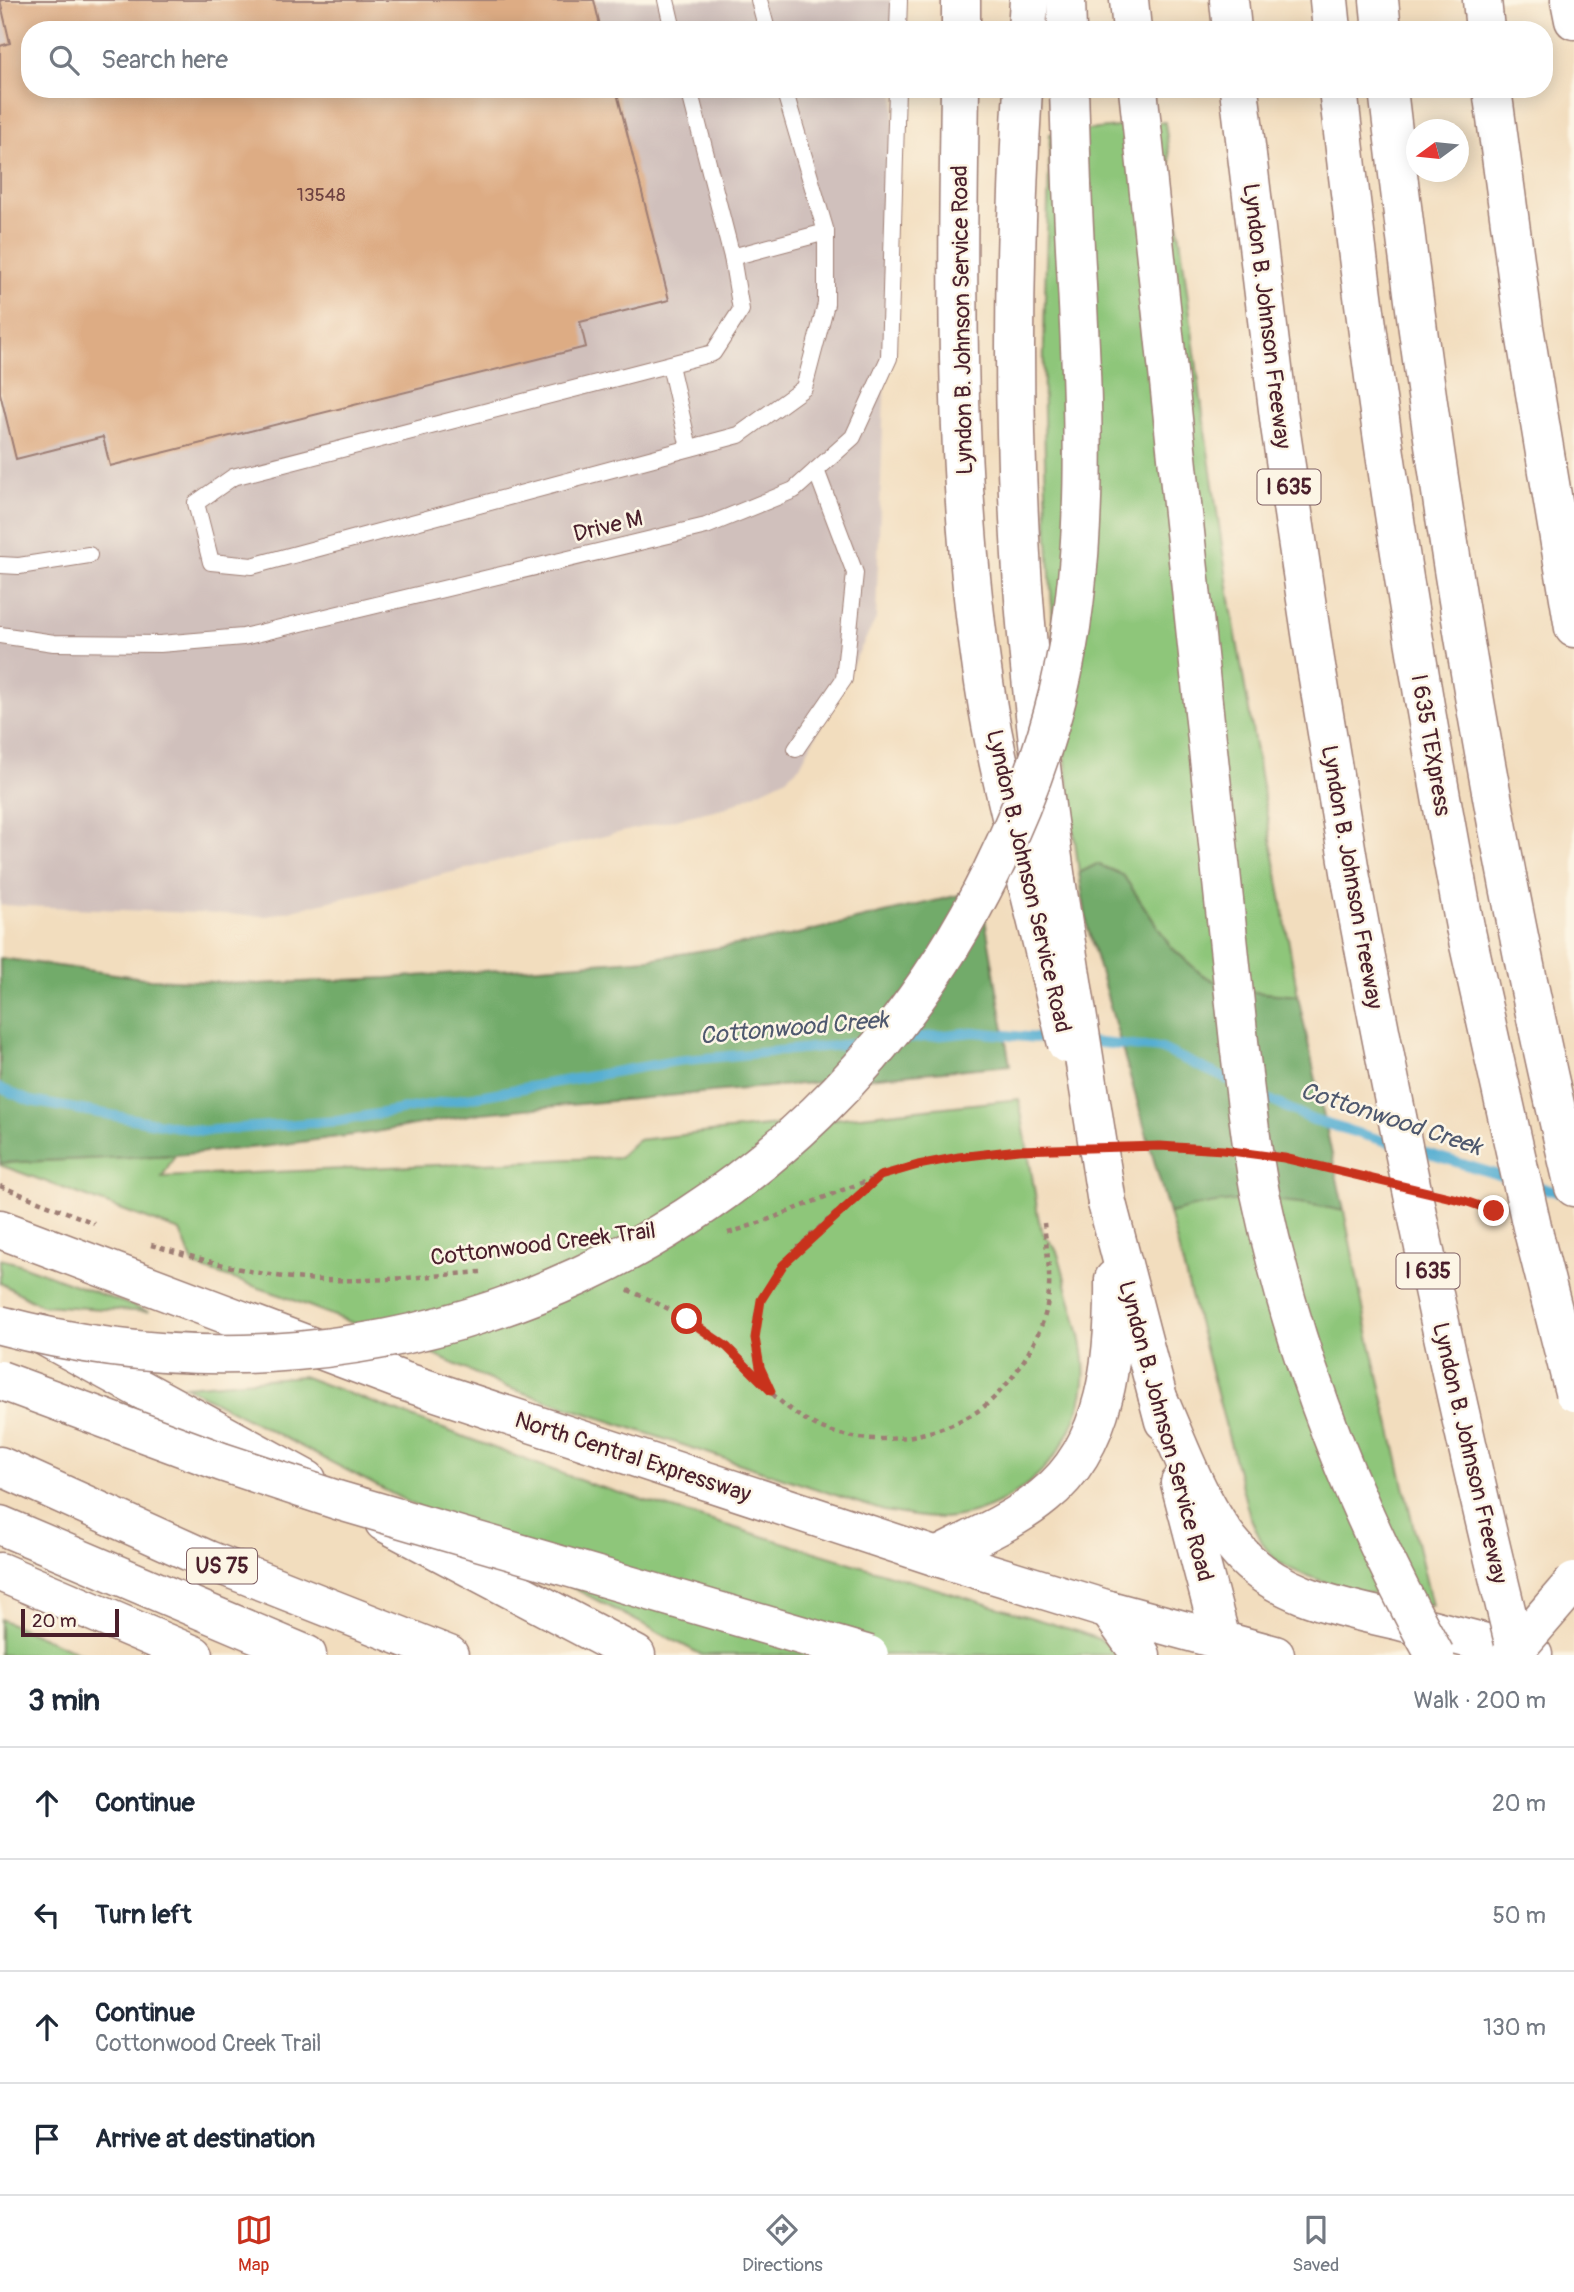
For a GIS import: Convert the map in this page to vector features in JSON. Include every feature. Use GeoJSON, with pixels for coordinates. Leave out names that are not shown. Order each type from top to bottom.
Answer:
{"type":"FeatureCollection","features":[{"type":"Feature","properties":{"kind":"main road"},"geometry":{"type":"LineString","coordinates":[[961,0],[961,21]]}},
{"type":"Feature","properties":{"kind":"main road"},"geometry":{"type":"LineString","coordinates":[[1028,21],[1029,0]]}},
{"type":"Feature","properties":{"kind":"main road"},"geometry":{"type":"LineString","coordinates":[[1066,0],[1067,21]]}},
{"type":"Feature","properties":{"kind":"main road"},"geometry":{"type":"LineString","coordinates":[[1129,0],[1131,21]]}},
{"type":"Feature","properties":{"kind":"main road"},"geometry":{"type":"LineString","coordinates":[[1229,0],[1231,21]]}},
{"type":"Feature","properties":{"kind":"main road"},"geometry":{"type":"LineString","coordinates":[[1329,0],[1331,21]]}},
{"type":"Feature","properties":{"kind":"main road"},"geometry":{"type":"LineString","coordinates":[[1379,0],[1381,21]]}},
{"type":"Feature","properties":{"kind":"main road"},"geometry":{"type":"LineString","coordinates":[[1482,0],[1484,21]]}},
{"type":"Feature","properties":{"kind":"main road"},"geometry":{"type":"LineString","coordinates":[[1570,0],[1574,20]]}},
{"type":"Feature","properties":{"kind":"main road","name":"Lyndon B. Johnson Service Road"},"geometry":{"type":"LineString","coordinates":[[960,98],[959,344],[962,452],[971,570],[985,690],[1042,883]]}},
{"type":"Feature","properties":{"kind":"main road"},"geometry":{"type":"LineString","coordinates":[[937,1557],[1027,1509],[1046,1495],[1077,1460],[1090,1438],[1099,1413],[1106,1381],[1114,1312],[1112,1245],[1107,1203],[1042,883],[1042,781],[1031,682],[1016,456],[1014,305],[1023,98]]}},
{"type":"Feature","properties":{"kind":"main road"},"geometry":{"type":"LineString","coordinates":[[0,1325],[117,1347],[167,1351],[265,1352],[363,1342],[414,1332],[494,1309],[578,1277],[698,1211],[779,1150],[814,1118],[877,1051],[923,990],[965,924],[1002,849],[1033,778],[1068,650],[1082,503],[1069,98]]}},
{"type":"Feature","properties":{"kind":"main road"},"geometry":{"type":"LineString","coordinates":[[1139,98],[1240,1051],[1260,1190],[1280,1280],[1308,1372],[1331,1435],[1364,1517],[1436,1655]]}},
{"type":"Feature","properties":{"kind":"main road","name":"Lyndon B. Johnson Freeway"},"geometry":{"type":"LineString","coordinates":[[1240,98],[1284,452],[1352,884],[1423,1250],[1517,1655]]}},
{"type":"Feature","properties":{"kind":"main road","name":"I 635 TEXpress"},"geometry":{"type":"LineString","coordinates":[[1339,98],[1367,337],[1401,567],[1465,927],[1532,1227],[1574,1392]]}},
{"type":"Feature","properties":{"kind":"main road"},"geometry":{"type":"LineString","coordinates":[[1389,98],[1418,333],[1452,572],[1494,812],[1574,1187]]}},
{"type":"Feature","properties":{"kind":"main road"},"geometry":{"type":"LineString","coordinates":[[1493,98],[1526,340],[1574,628]]}},
{"type":"Feature","properties":{"kind":"main road","name":"Lyndon B. Johnson Service Road"},"geometry":{"type":"LineString","coordinates":[[1107,1203],[1223,1648]]}},
{"type":"Feature","properties":{"kind":"main road","name":"North Central Expressway"},"geometry":{"type":"LineString","coordinates":[[0,1229],[403,1381],[1223,1648],[1275,1655]]}},
{"type":"Feature","properties":{"kind":"main road"},"geometry":{"type":"LineString","coordinates":[[0,1312],[479,1574],[636,1655]]}},
{"type":"Feature","properties":{"kind":"main road"},"geometry":{"type":"LineString","coordinates":[[0,1380],[222,1462],[337,1500],[869,1655]]}},
{"type":"Feature","properties":{"kind":"main road"},"geometry":{"type":"LineString","coordinates":[[1158,1398],[1208,1506],[1232,1543],[1258,1571],[1278,1584],[1324,1602],[1533,1655]]}},
{"type":"Feature","properties":{"kind":"main road","name":"US 75"},"geometry":{"type":"LineString","coordinates":[[0,1466],[208,1560],[449,1655]]}},
{"type":"Feature","properties":{"kind":"main road"},"geometry":{"type":"LineString","coordinates":[[0,1525],[307,1655]]}},
{"type":"Feature","properties":{"kind":"main road"},"geometry":{"type":"LineString","coordinates":[[0,1572],[194,1655]]}},
{"type":"Feature","properties":{"kind":"main road"},"geometry":{"type":"LineString","coordinates":[[1511,1655],[1574,1582]]}},
{"type":"Feature","properties":{"kind":"main road"},"geometry":{"type":"LineString","coordinates":[[1110,1610],[1141,1655]]}},
{"type":"Feature","properties":{"kind":"lane"},"geometry":{"type":"LineString","coordinates":[[759,0],[765,21]]}},
{"type":"Feature","properties":{"kind":"lane"},"geometry":{"type":"LineString","coordinates":[[898,21],[899,0]]}},
{"type":"Feature","properties":{"kind":"lane"},"geometry":{"type":"LineString","coordinates":[[672,2],[673,21]]}},
{"type":"Feature","properties":{"kind":"lane"},"geometry":{"type":"LineString","coordinates":[[691,98],[732,257],[741,310],[713,353],[233,477],[195,503],[211,562],[252,566],[739,435],[804,388],[825,304],[826,232],[787,98]]}},
{"type":"Feature","properties":{"kind":"lane","name":"Drive M"},"geometry":{"type":"LineString","coordinates":[[0,635],[67,643],[160,644],[243,637],[706,526],[794,490],[853,437],[889,358],[897,98]]}},
{"type":"Feature","properties":{"kind":"lane"},"geometry":{"type":"LineString","coordinates":[[732,257],[826,232]]}},
{"type":"Feature","properties":{"kind":"lane"},"geometry":{"type":"LineString","coordinates":[[670,365],[689,448]]}},
{"type":"Feature","properties":{"kind":"lane"},"geometry":{"type":"LineString","coordinates":[[796,749],[844,679],[855,573],[816,470]]}},
{"type":"Feature","properties":{"kind":"lane"},"geometry":{"type":"LineString","coordinates":[[0,565],[19,566],[89,555]]}},
{"type":"Feature","properties":{"kind":"path"},"geometry":{"type":"LineString","coordinates":[[1134,1146],[1223,1150]]}},
{"type":"Feature","properties":{"kind":"path"},"geometry":{"type":"LineString","coordinates":[[719,1236],[880,1176],[959,1157],[1018,1150],[1070,1149]]}},
{"type":"Feature","properties":{"kind":"path"},"geometry":{"type":"LineString","coordinates":[[1284,1158],[1384,1182]]}},
{"type":"Feature","properties":{"kind":"path"},"geometry":{"type":"LineString","coordinates":[[771,1391],[760,1367],[755,1338],[761,1300],[783,1265],[880,1176]]}},
{"type":"Feature","properties":{"kind":"path"},"geometry":{"type":"LineString","coordinates":[[0,1186],[98,1224]]}},
{"type":"Feature","properties":{"kind":"path"},"geometry":{"type":"LineString","coordinates":[[1438,1195],[1494,1211]]}},
{"type":"Feature","properties":{"kind":"path"},"geometry":{"type":"LineString","coordinates":[[622,1287],[687,1319],[727,1347],[788,1408],[807,1421],[847,1437],[894,1440],[938,1429],[975,1413],[1011,1380],[1031,1350],[1044,1317],[1051,1285],[1044,1223]]}},
{"type":"Feature","properties":{"kind":"path","name":"Cottonwood Creek Trail"},"geometry":{"type":"LineString","coordinates":[[147,1244],[225,1266],[292,1278],[371,1282],[489,1271]]}},
{"type":"Feature","properties":{"kind":"shaded area"},"geometry":{"type":"Polygon","coordinates":[[[0,0],[898,0],[897,21],[21,21],[21,98],[895,98],[876,619],[800,766],[785,779],[727,807],[267,916],[0,905],[0,0]]]}},
{"type":"Feature","properties":{"kind":"green space"},"geometry":{"type":"Polygon","coordinates":[[[1165,122],[1231,606],[1298,996],[1230,990],[1201,974],[1171,947],[1123,875],[1097,864],[1079,873],[1065,759],[1048,530],[1044,345],[1050,134],[1165,122]]]}},
{"type":"Feature","properties":{"kind":"green space"},"geometry":{"type":"Polygon","coordinates":[[[1097,864],[1123,875],[1171,947],[1201,974],[1230,990],[1298,996],[1344,1211],[1298,1203],[1256,1200],[1214,1203],[1169,1213],[1088,929],[1079,873],[1097,864]]]}},
{"type":"Feature","properties":{"kind":"green space"},"geometry":{"type":"Polygon","coordinates":[[[980,890],[1010,1065],[481,1113],[376,1132],[270,1146],[175,1155],[0,1163],[0,958],[151,979],[258,984],[388,978],[649,959],[785,937],[980,890]]]}},
{"type":"Feature","properties":{"kind":"green space"},"geometry":{"type":"Polygon","coordinates":[[[1019,1099],[1039,1222],[1043,1233],[1056,1249],[1062,1265],[1082,1346],[1084,1382],[1079,1407],[1070,1430],[1041,1472],[1000,1502],[977,1512],[944,1518],[884,1511],[503,1386],[425,1351],[283,1296],[194,1266],[180,1231],[0,1165],[175,1155],[162,1177],[619,1157],[637,1140],[1019,1099]]]}},
{"type":"Feature","properties":{"kind":"green space"},"geometry":{"type":"Polygon","coordinates":[[[1241,1199],[1297,1201],[1344,1211],[1366,1323],[1432,1606],[1348,1588],[1303,1574],[1273,1557],[1259,1537],[1249,1514],[1169,1213],[1203,1203],[1241,1199]]]}},
{"type":"Feature","properties":{"kind":"green space"},"geometry":{"type":"Polygon","coordinates":[[[0,1259],[149,1312],[41,1305],[0,1283],[0,1259]]]}},
{"type":"Feature","properties":{"kind":"green space"},"geometry":{"type":"Polygon","coordinates":[[[302,1376],[590,1484],[1079,1632],[1101,1640],[1121,1655],[702,1655],[185,1386],[302,1376]]]}},
{"type":"Feature","properties":{"kind":"green space"},"geometry":{"type":"Polygon","coordinates":[[[0,1619],[84,1655],[0,1655],[0,1619]]]}},
{"type":"Feature","properties":{"kind":"building"},"geometry":{"type":"Polygon","coordinates":[[[0,0],[594,0],[599,21],[21,21],[21,98],[618,98],[669,300],[580,322],[586,347],[110,466],[103,437],[16,459],[0,393],[0,46],[10,43],[0,0]]]}},
{"type":"Feature","properties":{"kind":"waterway","name":"Cottonwood Creek"},"geometry":{"type":"LineString","coordinates":[[895,1040],[974,1032],[1058,1040]]}},
{"type":"Feature","properties":{"kind":"waterway","name":"Cottonwood Creek"},"geometry":{"type":"LineString","coordinates":[[1090,1042],[1162,1049],[1235,1083]]}},
{"type":"Feature","properties":{"kind":"waterway","name":"Cottonwood Creek"},"geometry":{"type":"LineString","coordinates":[[0,1088],[30,1101],[202,1131],[338,1121],[676,1061],[863,1043]]}},
{"type":"Feature","properties":{"kind":"waterway","name":"Cottonwood Creek"},"geometry":{"type":"LineString","coordinates":[[1255,1093],[1313,1120],[1395,1144]]}},
{"type":"Feature","properties":{"kind":"waterway","name":"Cottonwood Creek"},"geometry":{"type":"LineString","coordinates":[[1413,1149],[1512,1179]]}},
{"type":"Feature","properties":{"kind":"waterway","name":"Cottonwood Creek"},"geometry":{"type":"LineString","coordinates":[[1530,1184],[1566,1195]]}},
{"type":"Feature","properties":{"kind":"route"},"geometry":{"type":"LineString","coordinates":[[687,1319],[727,1347],[771,1391],[760,1367],[755,1338],[761,1300],[783,1265],[880,1176],[959,1157],[1018,1150],[1160,1146],[1223,1150],[1284,1158],[1465,1201],[1494,1211]]}}]}
